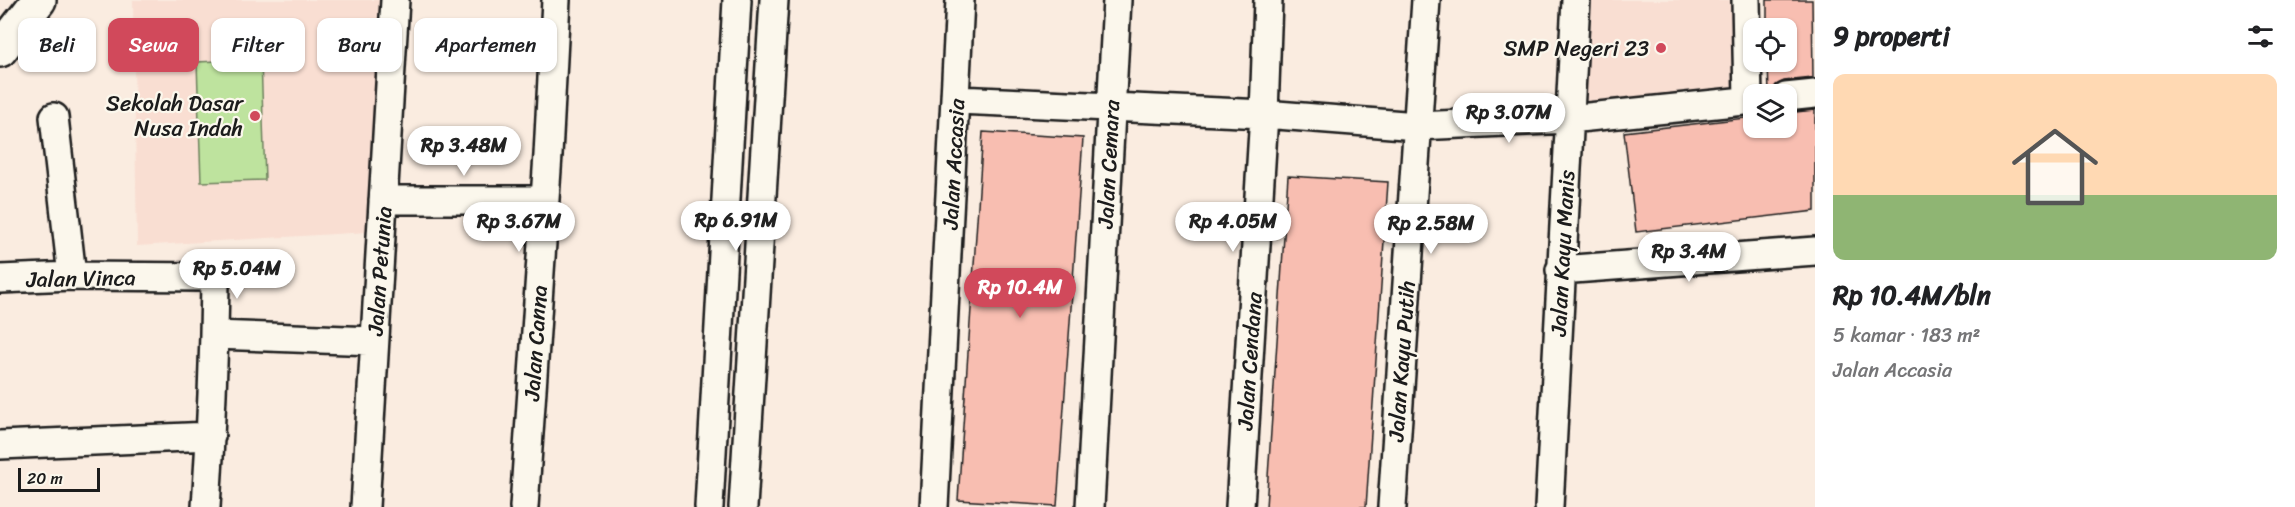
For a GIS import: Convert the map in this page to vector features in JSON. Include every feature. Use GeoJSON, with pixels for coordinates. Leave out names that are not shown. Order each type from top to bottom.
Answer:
{"type":"FeatureCollection","features":[{"type":"Feature","properties":{"kind":"highway"},"geometry":{"type":"LineString","coordinates":[[0,50],[39,0]]}},
{"type":"Feature","properties":{"kind":"street","name":"Jalan Petunia"},"geometry":{"type":"LineString","coordinates":[[365,507],[395,0]]}},
{"type":"Feature","properties":{"kind":"street","name":"Jalan Canna"},"geometry":{"type":"LineString","coordinates":[[524,507],[556,0]]}},
{"type":"Feature","properties":{"kind":"street"},"geometry":{"type":"LineString","coordinates":[[709,507],[737,0]]}},
{"type":"Feature","properties":{"kind":"street"},"geometry":{"type":"LineString","coordinates":[[743,507],[774,0]]}},
{"type":"Feature","properties":{"kind":"street","name":"Jalan Accasia"},"geometry":{"type":"LineString","coordinates":[[934,507],[957,100],[960,0]]}},
{"type":"Feature","properties":{"kind":"street","name":"Jalan Cemara"},"geometry":{"type":"LineString","coordinates":[[1090,507],[1117,0]]}},
{"type":"Feature","properties":{"kind":"street","name":"Jalan Cendana"},"geometry":{"type":"LineString","coordinates":[[1240,507],[1264,114],[1268,0]]}},
{"type":"Feature","properties":{"kind":"street","name":"Jalan Kayu Putih"},"geometry":{"type":"LineString","coordinates":[[1392,507],[1426,0]]}},
{"type":"Feature","properties":{"kind":"street","name":"Jalan Kayu Manis"},"geometry":{"type":"LineString","coordinates":[[1549,507],[1576,0]]}},
{"type":"Feature","properties":{"kind":"street"},"geometry":{"type":"LineString","coordinates":[[1746,0],[1750,84]]}},
{"type":"Feature","properties":{"kind":"street"},"geometry":{"type":"LineString","coordinates":[[1797,96],[1815,94]]}},
{"type":"Feature","properties":{"kind":"street"},"geometry":{"type":"LineString","coordinates":[[957,100],[1264,114],[1417,126],[1569,119],[1743,101]]}},
{"type":"Feature","properties":{"kind":"street"},"geometry":{"type":"LineString","coordinates":[[54,117],[72,276]]}},
{"type":"Feature","properties":{"kind":"street"},"geometry":{"type":"LineString","coordinates":[[383,200],[545,200]]}},
{"type":"Feature","properties":{"kind":"street"},"geometry":{"type":"LineString","coordinates":[[1560,270],[1815,251]]}},
{"type":"Feature","properties":{"kind":"street","name":"Jalan Vinca"},"geometry":{"type":"LineString","coordinates":[[0,279],[72,276],[212,278],[215,283],[214,335]]}},
{"type":"Feature","properties":{"kind":"street"},"geometry":{"type":"LineString","coordinates":[[206,507],[214,335],[374,341]]}},
{"type":"Feature","properties":{"kind":"street"},"geometry":{"type":"LineString","coordinates":[[0,445],[211,436]]}},
{"type":"Feature","properties":{"kind":"shaded area","name":"Sekolah Dasar Nusa Indah"},"geometry":{"type":"Polygon","coordinates":[[[133,0],[381,0],[380,18],[317,18],[317,72],[377,72],[368,232],[137,246],[134,72],[199,72],[199,18],[133,18],[133,0]]]}},
{"type":"Feature","properties":{"kind":"shaded area","name":"SMP Negeri 23"},"geometry":{"type":"Polygon","coordinates":[[[1585,0],[1738,0],[1740,96],[1579,112],[1585,0]]]}},
{"type":"Feature","properties":{"kind":"green space"},"geometry":{"type":"Polygon","coordinates":[[[211,61],[211,72],[261,72],[265,180],[201,182],[197,72],[199,62],[211,61]]]}},
{"type":"Feature","properties":{"kind":"building"},"geometry":{"type":"Polygon","coordinates":[[[1767,0],[1812,0],[1813,78],[1769,84],[1768,72],[1797,72],[1797,18],[1767,18],[1767,0]]]}},
{"type":"Feature","properties":{"kind":"building"},"geometry":{"type":"Polygon","coordinates":[[[1815,110],[1815,211],[1636,232],[1624,132],[1743,118],[1743,138],[1797,138],[1797,112],[1815,110]]]}},
{"type":"Feature","properties":{"kind":"building"},"geometry":{"type":"Polygon","coordinates":[[[983,132],[1083,138],[1057,506],[958,500],[983,132]]]}},
{"type":"Feature","properties":{"kind":"building"},"geometry":{"type":"Polygon","coordinates":[[[1288,176],[1388,182],[1366,507],[1266,507],[1288,176]]]}},
{"type":"Feature","properties":{"kind":"place","name":"SMP Negeri 23"},"geometry":{"type":"Point","coordinates":[1661,48]}},
{"type":"Feature","properties":{"kind":"place","name":"Sekolah Dasar Nusa Indah"},"geometry":{"type":"Point","coordinates":[255,116]}}]}
